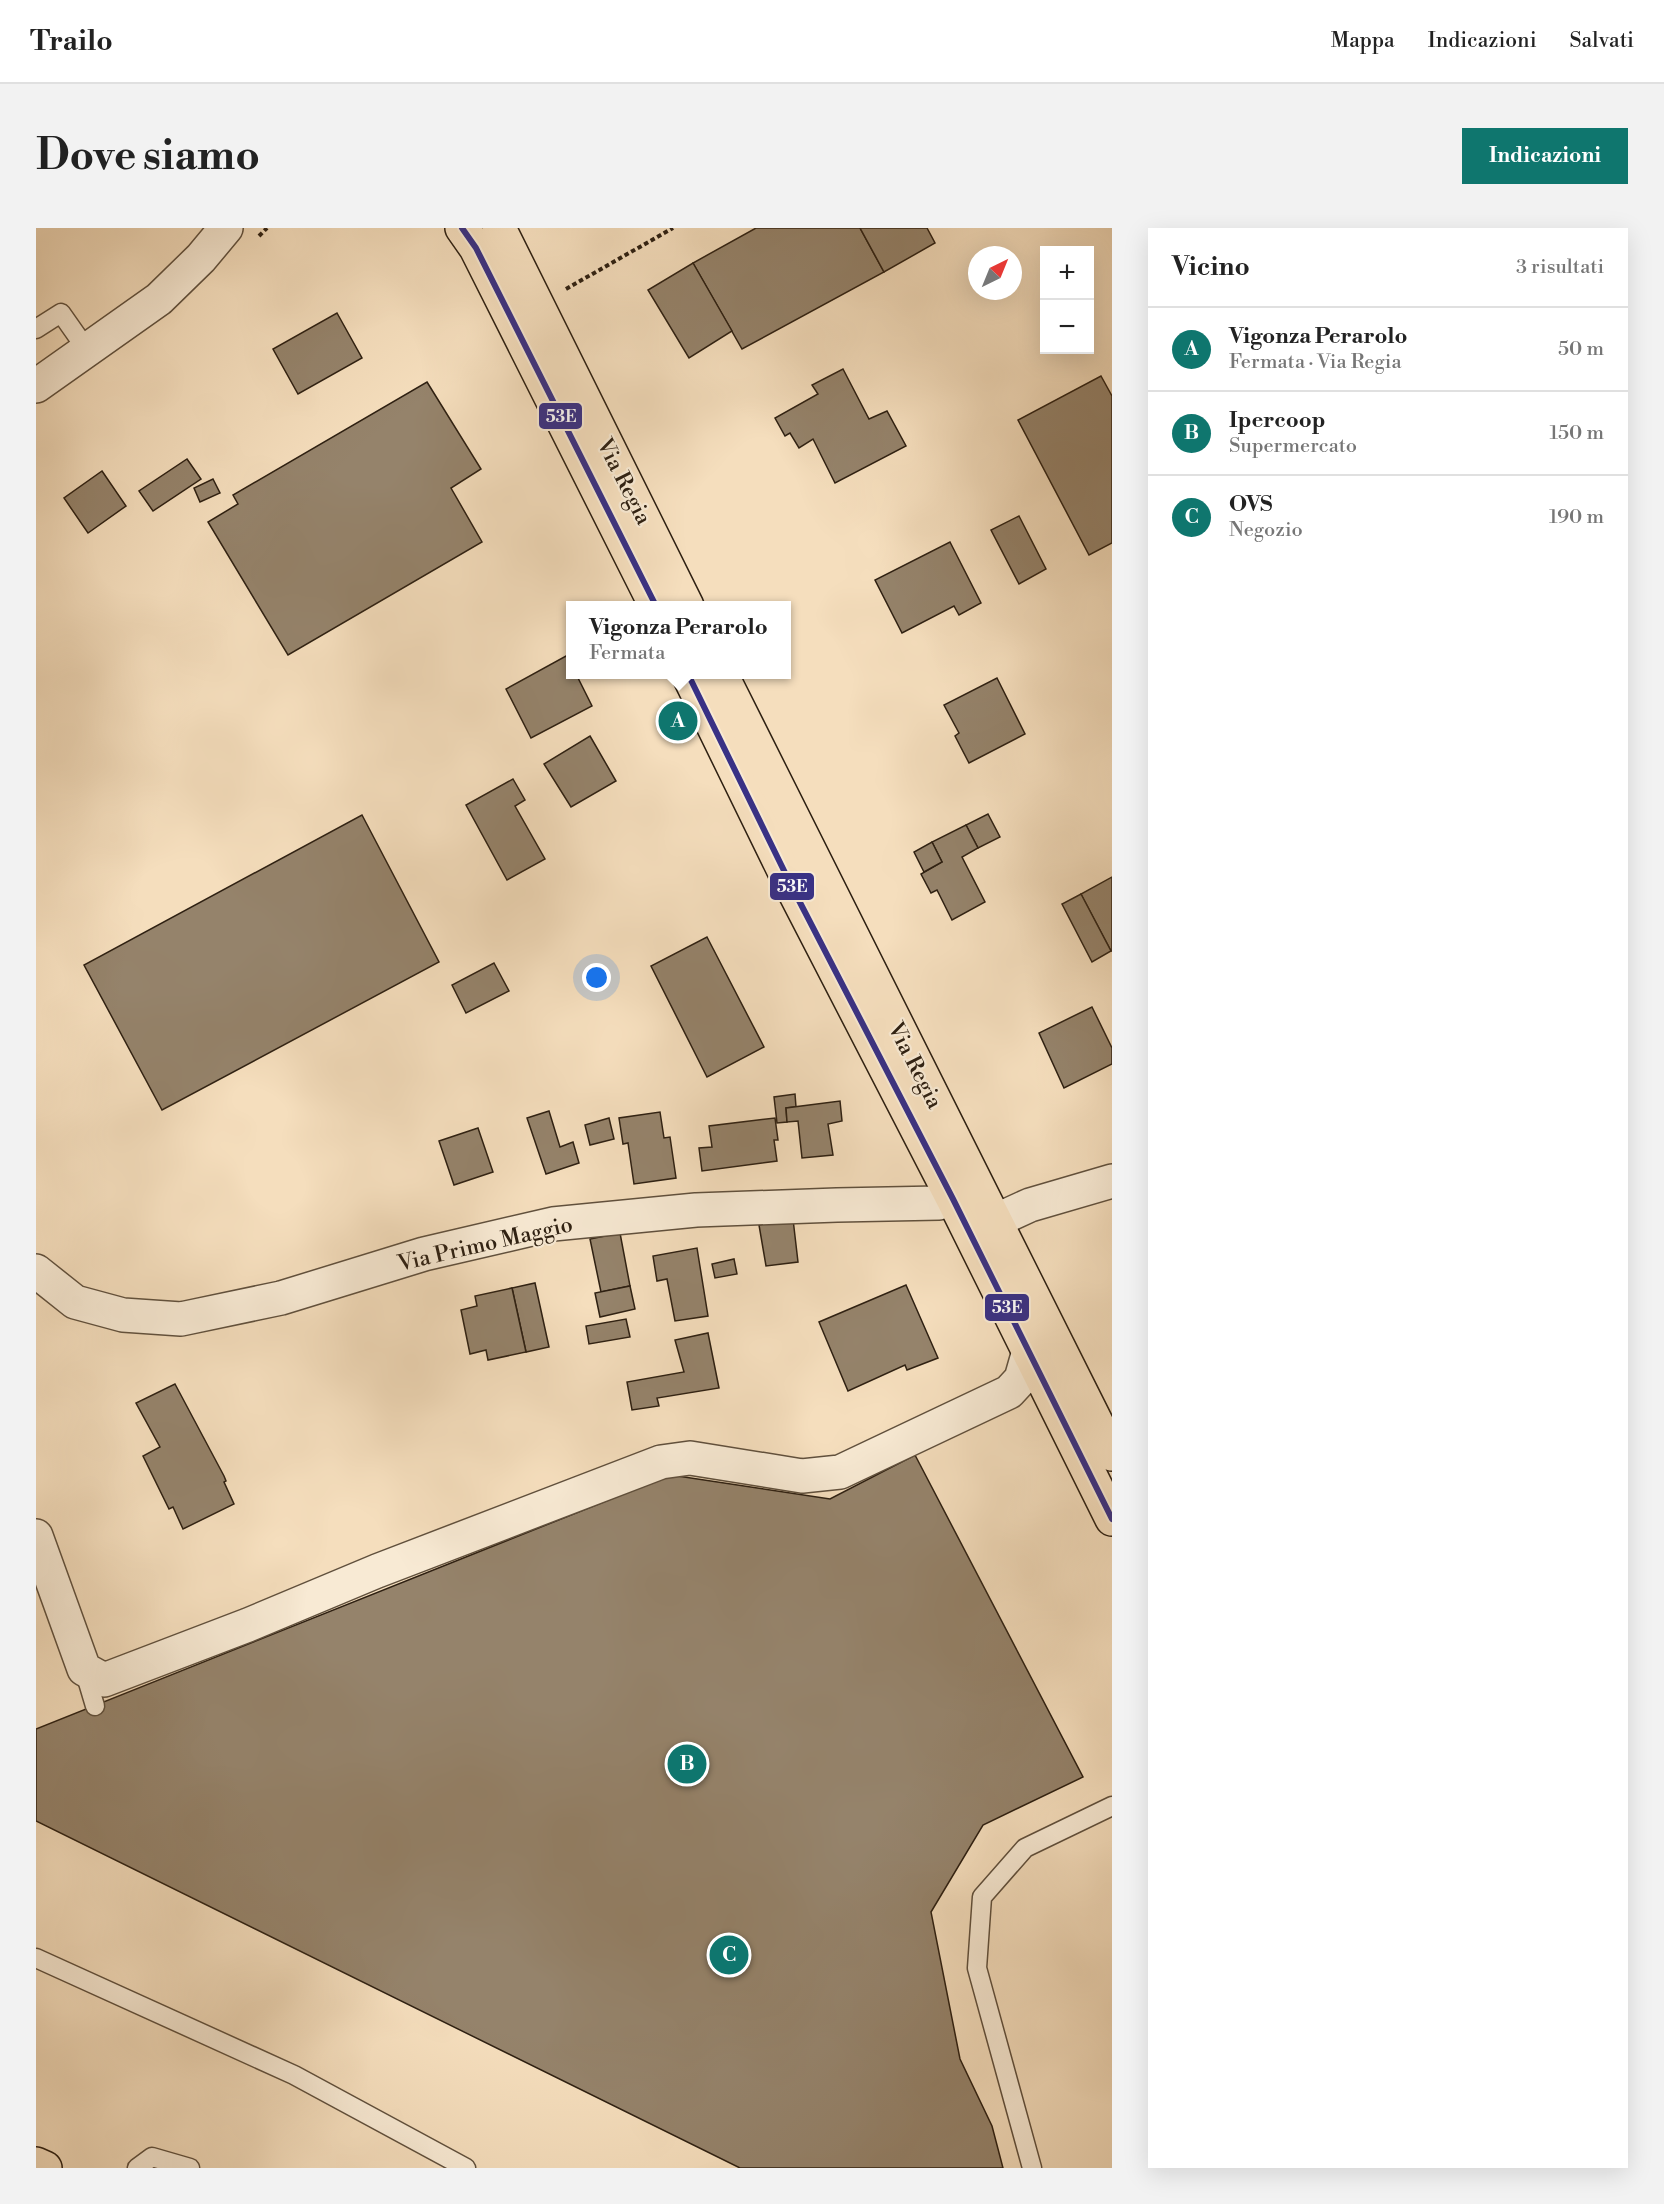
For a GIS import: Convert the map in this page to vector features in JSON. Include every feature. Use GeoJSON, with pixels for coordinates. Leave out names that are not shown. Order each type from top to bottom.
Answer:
{"type":"FeatureCollection","features":[{"type":"Feature","properties":{"kind":"main road","name":"Via Regia"},"geometry":{"type":"LineString","coordinates":[[462,228],[476,248],[653,601]]}},
{"type":"Feature","properties":{"kind":"main road","name":"Via Regia"},"geometry":{"type":"LineString","coordinates":[[498,228],[684,601]]}},
{"type":"Feature","properties":{"kind":"main road","name":"Via Regia"},"geometry":{"type":"LineString","coordinates":[[690,679],[792,887],[953,1199],[1112,1519]]}},
{"type":"Feature","properties":{"kind":"main road","name":"Via Regia"},"geometry":{"type":"LineString","coordinates":[[723,679],[1112,1454]]}},
{"type":"Feature","properties":{"kind":"main road"},"geometry":{"type":"LineString","coordinates":[[36,2163],[45,2168]]}},
{"type":"Feature","properties":{"kind":"street"},"geometry":{"type":"LineString","coordinates":[[36,386],[159,299],[201,258],[226,228]]}},
{"type":"Feature","properties":{"kind":"street"},"geometry":{"type":"LineString","coordinates":[[995,1221],[1030,1205],[1112,1181]]}},
{"type":"Feature","properties":{"kind":"street","name":"Via Primo Maggio"},"geometry":{"type":"LineString","coordinates":[[36,1271],[75,1302],[123,1315],[181,1319],[281,1298],[424,1254],[553,1224],[696,1210],[837,1204],[939,1203],[953,1199]]}},
{"type":"Feature","properties":{"kind":"street"},"geometry":{"type":"LineString","coordinates":[[36,1536],[94,1685],[248,1625],[377,1571],[661,1462],[690,1458],[802,1476],[840,1472],[1010,1392],[1021,1379],[1029,1352]]}},
{"type":"Feature","properties":{"kind":"lane"},"geometry":{"type":"LineString","coordinates":[[36,330],[61,312],[87,350]]}},
{"type":"Feature","properties":{"kind":"lane"},"geometry":{"type":"LineString","coordinates":[[1032,2168],[977,1968],[982,1897],[1025,1848],[1112,1806]]}},
{"type":"Feature","properties":{"kind":"lane"},"geometry":{"type":"LineString","coordinates":[[36,1958],[294,2075],[466,2168]]}},
{"type":"Feature","properties":{"kind":"lane"},"geometry":{"type":"LineString","coordinates":[[137,2168],[152,2157],[190,2168]]}},
{"type":"Feature","properties":{"kind":"path"},"geometry":{"type":"LineString","coordinates":[[565,290],[673,228]]}},
{"type":"Feature","properties":{"kind":"building"},"geometry":{"type":"Polygon","coordinates":[[[756,228],[860,228],[884,272],[742,349],[693,263],[756,228]]]}},
{"type":"Feature","properties":{"kind":"building"},"geometry":{"type":"Polygon","coordinates":[[[860,228],[927,228],[935,243],[884,272],[860,228]]]}},
{"type":"Feature","properties":{"kind":"building"},"geometry":{"type":"Polygon","coordinates":[[[693,263],[732,331],[689,358],[648,290],[693,263]]]}},
{"type":"Feature","properties":{"kind":"building"},"geometry":{"type":"Polygon","coordinates":[[[337,313],[362,358],[298,394],[273,349],[337,313]]]}},
{"type":"Feature","properties":{"kind":"building"},"geometry":{"type":"Polygon","coordinates":[[[843,369],[869,419],[887,411],[906,446],[835,483],[813,439],[799,448],[790,433],[785,436],[775,418],[818,394],[812,385],[843,369]]]}},
{"type":"Feature","properties":{"kind":"building"},"geometry":{"type":"Polygon","coordinates":[[[1101,376],[1112,396],[1112,543],[1089,555],[1018,420],[1101,376]]]}},
{"type":"Feature","properties":{"kind":"building"},"geometry":{"type":"Polygon","coordinates":[[[427,382],[481,469],[451,488],[482,542],[288,655],[208,522],[238,504],[233,495],[427,382]]]}},
{"type":"Feature","properties":{"kind":"building"},"geometry":{"type":"Polygon","coordinates":[[[187,459],[201,479],[153,511],[139,491],[187,459]]]}},
{"type":"Feature","properties":{"kind":"building"},"geometry":{"type":"Polygon","coordinates":[[[102,471],[126,506],[88,533],[64,498],[102,471]]]}},
{"type":"Feature","properties":{"kind":"building"},"geometry":{"type":"Polygon","coordinates":[[[213,479],[220,493],[200,502],[194,488],[213,479]]]}},
{"type":"Feature","properties":{"kind":"building"},"geometry":{"type":"Polygon","coordinates":[[[1019,516],[1046,569],[1019,584],[991,530],[1019,516]]]}},
{"type":"Feature","properties":{"kind":"building"},"geometry":{"type":"Polygon","coordinates":[[[950,542],[981,603],[959,615],[954,606],[902,633],[875,580],[950,542]]]}},
{"type":"Feature","properties":{"kind":"building"},"geometry":{"type":"Polygon","coordinates":[[[566,656],[566,679],[578,679],[592,706],[531,738],[506,689],[566,656]]]}},
{"type":"Feature","properties":{"kind":"building"},"geometry":{"type":"Polygon","coordinates":[[[997,678],[1025,734],[969,763],[955,736],[959,733],[944,705],[997,678]]]}},
{"type":"Feature","properties":{"kind":"building"},"geometry":{"type":"Polygon","coordinates":[[[590,736],[616,781],[571,807],[544,764],[590,736]]]}},
{"type":"Feature","properties":{"kind":"building"},"geometry":{"type":"Polygon","coordinates":[[[513,779],[525,800],[515,806],[545,859],[507,880],[466,805],[513,779]]]}},
{"type":"Feature","properties":{"kind":"building"},"geometry":{"type":"Polygon","coordinates":[[[988,814],[1000,837],[978,848],[966,825],[988,814]]]}},
{"type":"Feature","properties":{"kind":"building"},"geometry":{"type":"Polygon","coordinates":[[[362,815],[439,962],[162,1110],[84,965],[362,815]]]}},
{"type":"Feature","properties":{"kind":"building"},"geometry":{"type":"Polygon","coordinates":[[[966,825],[978,848],[962,857],[985,902],[952,920],[937,890],[931,893],[921,874],[942,862],[932,842],[966,825]]]}},
{"type":"Feature","properties":{"kind":"building"},"geometry":{"type":"Polygon","coordinates":[[[932,842],[942,862],[924,872],[914,852],[932,842]]]}},
{"type":"Feature","properties":{"kind":"building"},"geometry":{"type":"Polygon","coordinates":[[[1112,877],[1112,951],[1111,951],[1081,894],[1112,877]]]}},
{"type":"Feature","properties":{"kind":"building"},"geometry":{"type":"Polygon","coordinates":[[[1081,894],[1111,951],[1092,962],[1062,904],[1081,894]]]}},
{"type":"Feature","properties":{"kind":"building"},"geometry":{"type":"Polygon","coordinates":[[[707,937],[764,1047],[707,1077],[651,966],[707,937]]]}},
{"type":"Feature","properties":{"kind":"building"},"geometry":{"type":"Polygon","coordinates":[[[494,963],[509,991],[466,1013],[452,985],[494,963]]]}},
{"type":"Feature","properties":{"kind":"building"},"geometry":{"type":"Polygon","coordinates":[[[1092,1007],[1112,1048],[1112,1064],[1064,1088],[1039,1033],[1092,1007]]]}},
{"type":"Feature","properties":{"kind":"building"},"geometry":{"type":"Polygon","coordinates":[[[795,1094],[796,1107],[786,1108],[787,1122],[777,1123],[774,1097],[795,1094]]]}},
{"type":"Feature","properties":{"kind":"building"},"geometry":{"type":"Polygon","coordinates":[[[840,1101],[842,1121],[828,1124],[833,1155],[802,1158],[798,1121],[787,1122],[786,1108],[840,1101]]]}},
{"type":"Feature","properties":{"kind":"building"},"geometry":{"type":"Polygon","coordinates":[[[549,1111],[560,1147],[573,1142],[579,1163],[546,1174],[527,1118],[549,1111]]]}},
{"type":"Feature","properties":{"kind":"building"},"geometry":{"type":"Polygon","coordinates":[[[660,1112],[664,1138],[670,1137],[676,1178],[634,1184],[628,1143],[623,1144],[619,1118],[660,1112]]]}},
{"type":"Feature","properties":{"kind":"building"},"geometry":{"type":"Polygon","coordinates":[[[609,1118],[614,1139],[590,1145],[585,1125],[609,1118]]]}},
{"type":"Feature","properties":{"kind":"building"},"geometry":{"type":"Polygon","coordinates":[[[775,1118],[778,1140],[774,1140],[777,1161],[702,1171],[699,1148],[712,1147],[709,1126],[775,1118]]]}},
{"type":"Feature","properties":{"kind":"building"},"geometry":{"type":"Polygon","coordinates":[[[478,1128],[493,1172],[454,1185],[439,1141],[478,1128]]]}},
{"type":"Feature","properties":{"kind":"building"},"geometry":{"type":"Polygon","coordinates":[[[793,1219],[798,1262],[766,1266],[759,1225],[793,1219]]]}},
{"type":"Feature","properties":{"kind":"building"},"geometry":{"type":"Polygon","coordinates":[[[620,1233],[630,1286],[601,1292],[590,1239],[620,1233]]]}},
{"type":"Feature","properties":{"kind":"building"},"geometry":{"type":"Polygon","coordinates":[[[697,1248],[708,1316],[675,1321],[667,1279],[657,1281],[653,1256],[697,1248]]]}},
{"type":"Feature","properties":{"kind":"building"},"geometry":{"type":"Polygon","coordinates":[[[734,1259],[737,1274],[715,1278],[712,1264],[734,1259]]]}},
{"type":"Feature","properties":{"kind":"building"},"geometry":{"type":"Polygon","coordinates":[[[535,1283],[549,1347],[526,1352],[512,1288],[535,1283]]]}},
{"type":"Feature","properties":{"kind":"building"},"geometry":{"type":"Polygon","coordinates":[[[906,1285],[938,1358],[907,1370],[905,1365],[848,1391],[819,1322],[906,1285]]]}},
{"type":"Feature","properties":{"kind":"building"},"geometry":{"type":"Polygon","coordinates":[[[630,1286],[635,1309],[600,1317],[595,1293],[630,1286]]]}},
{"type":"Feature","properties":{"kind":"building"},"geometry":{"type":"Polygon","coordinates":[[[512,1288],[526,1352],[488,1360],[486,1350],[470,1354],[461,1310],[477,1306],[475,1296],[512,1288]]]}},
{"type":"Feature","properties":{"kind":"building"},"geometry":{"type":"Polygon","coordinates":[[[626,1319],[630,1337],[589,1344],[586,1326],[626,1319]]]}},
{"type":"Feature","properties":{"kind":"building"},"geometry":{"type":"Polygon","coordinates":[[[708,1333],[719,1388],[657,1398],[659,1406],[632,1410],[627,1382],[684,1372],[675,1340],[708,1333]]]}},
{"type":"Feature","properties":{"kind":"building"},"geometry":{"type":"Polygon","coordinates":[[[175,1384],[224,1476],[226,1481],[224,1482],[234,1504],[183,1529],[173,1507],[169,1509],[143,1456],[160,1447],[136,1403],[175,1384]]]}},
{"type":"Feature","properties":{"kind":"building"},"geometry":{"type":"Polygon","coordinates":[[[915,1455],[1083,1777],[983,1825],[931,1912],[960,2059],[992,2126],[1003,2168],[740,2168],[36,1821],[36,1729],[671,1475],[830,1499],[915,1455]]]}},
{"type":"Feature","properties":{"kind":"transit line","name":"53E"},"geometry":{"type":"LineString","coordinates":[[462,228],[476,248],[653,601]]}},
{"type":"Feature","properties":{"kind":"transit line","name":"53E"},"geometry":{"type":"LineString","coordinates":[[690,679],[792,887],[953,1199],[1112,1519]]}},
{"type":"Feature","properties":{"kind":"place","name":"Vigonza Perarolo"},"geometry":{"type":"Point","coordinates":[678,721]}},
{"type":"Feature","properties":{"kind":"place","name":"Ipercoop"},"geometry":{"type":"Point","coordinates":[687,1764]}},
{"type":"Feature","properties":{"kind":"place","name":"OVS"},"geometry":{"type":"Point","coordinates":[729,1955]}}]}
